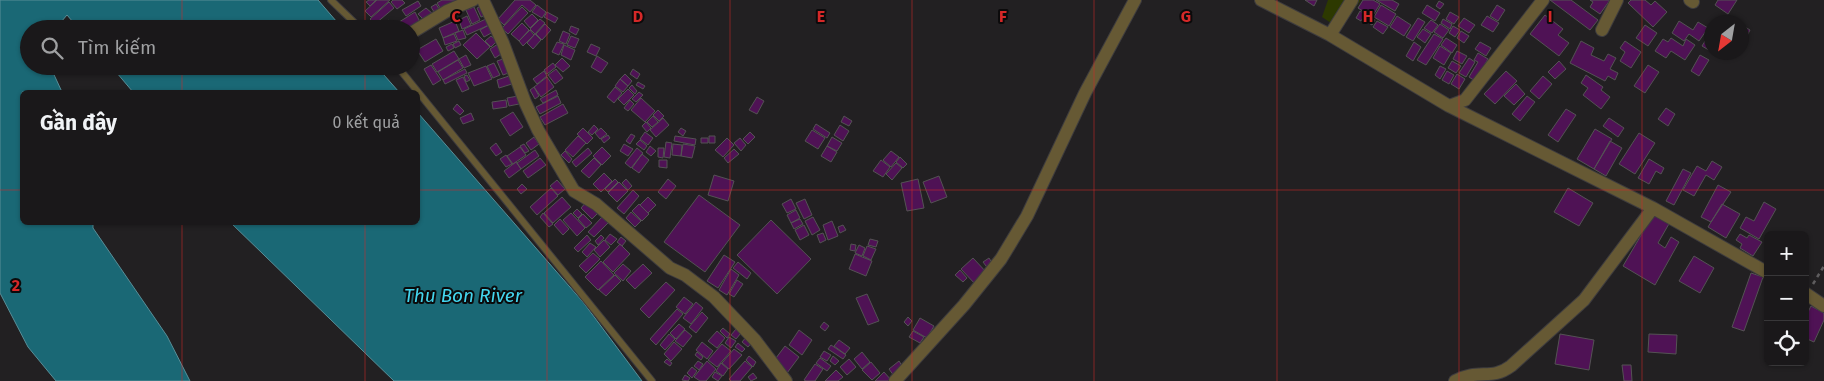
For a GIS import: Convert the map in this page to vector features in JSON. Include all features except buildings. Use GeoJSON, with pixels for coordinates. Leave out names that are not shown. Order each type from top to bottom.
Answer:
{"type":"FeatureCollection","features":[{"type":"Feature","properties":{"kind":"street"},"geometry":{"type":"LineString","coordinates":[[420,28],[447,11],[473,0]]}},
{"type":"Feature","properties":{"kind":"street"},"geometry":{"type":"LineString","coordinates":[[484,0],[503,43],[524,102],[538,130],[574,191],[596,204],[670,268],[685,275],[714,297],[755,340],[786,381]]}},
{"type":"Feature","properties":{"kind":"street"},"geometry":{"type":"LineString","coordinates":[[895,381],[964,305],[1001,260],[1026,216],[1085,93],[1135,0]]}},
{"type":"Feature","properties":{"kind":"street"},"geometry":{"type":"LineString","coordinates":[[1261,0],[1330,35],[1449,106],[1653,208],[1764,271]]}},
{"type":"Feature","properties":{"kind":"street"},"geometry":{"type":"LineString","coordinates":[[1330,35],[1352,0]]}},
{"type":"Feature","properties":{"kind":"street"},"geometry":{"type":"LineString","coordinates":[[1449,106],[1465,100],[1543,0]]}},
{"type":"Feature","properties":{"kind":"street"},"geometry":{"type":"LineString","coordinates":[[1602,30],[1617,0]]}},
{"type":"Feature","properties":{"kind":"street"},"geometry":{"type":"LineString","coordinates":[[1456,381],[1473,373],[1501,374],[1511,366],[1584,300],[1653,208]]}},
{"type":"Feature","properties":{"kind":"street"},"geometry":{"type":"LineString","coordinates":[[1809,295],[1824,306]]}},
{"type":"Feature","properties":{"kind":"lane"},"geometry":{"type":"LineString","coordinates":[[331,0],[352,20]]}},
{"type":"Feature","properties":{"kind":"lane"},"geometry":{"type":"LineString","coordinates":[[403,75],[416,90]]}},
{"type":"Feature","properties":{"kind":"lane"},"geometry":{"type":"LineString","coordinates":[[420,96],[652,381]]}},
{"type":"Feature","properties":{"kind":"path"},"geometry":{"type":"LineString","coordinates":[[1809,288],[1824,266]]}},
{"type":"Feature","properties":{"kind":"green space"},"geometry":{"type":"Polygon","coordinates":[[[1328,0],[1361,0],[1340,29],[1322,17],[1328,0]]]}},
{"type":"Feature","properties":{"kind":"water"},"geometry":{"type":"Polygon","coordinates":[[[0,0],[318,0],[335,20],[71,20],[67,15],[63,20],[20,20],[20,75],[54,75],[61,90],[20,90],[20,225],[93,225],[93,228],[167,336],[190,381],[56,381],[28,347],[0,293],[0,0]]]}},
{"type":"Feature","properties":{"kind":"water"},"geometry":{"type":"Polygon","coordinates":[[[119,75],[384,75],[397,90],[131,90],[119,75]]]}},
{"type":"Feature","properties":{"kind":"water","name":"Thu Bon River"},"geometry":{"type":"Polygon","coordinates":[[[420,115],[583,302],[642,381],[394,381],[233,225],[420,225],[420,115]]]}}]}
